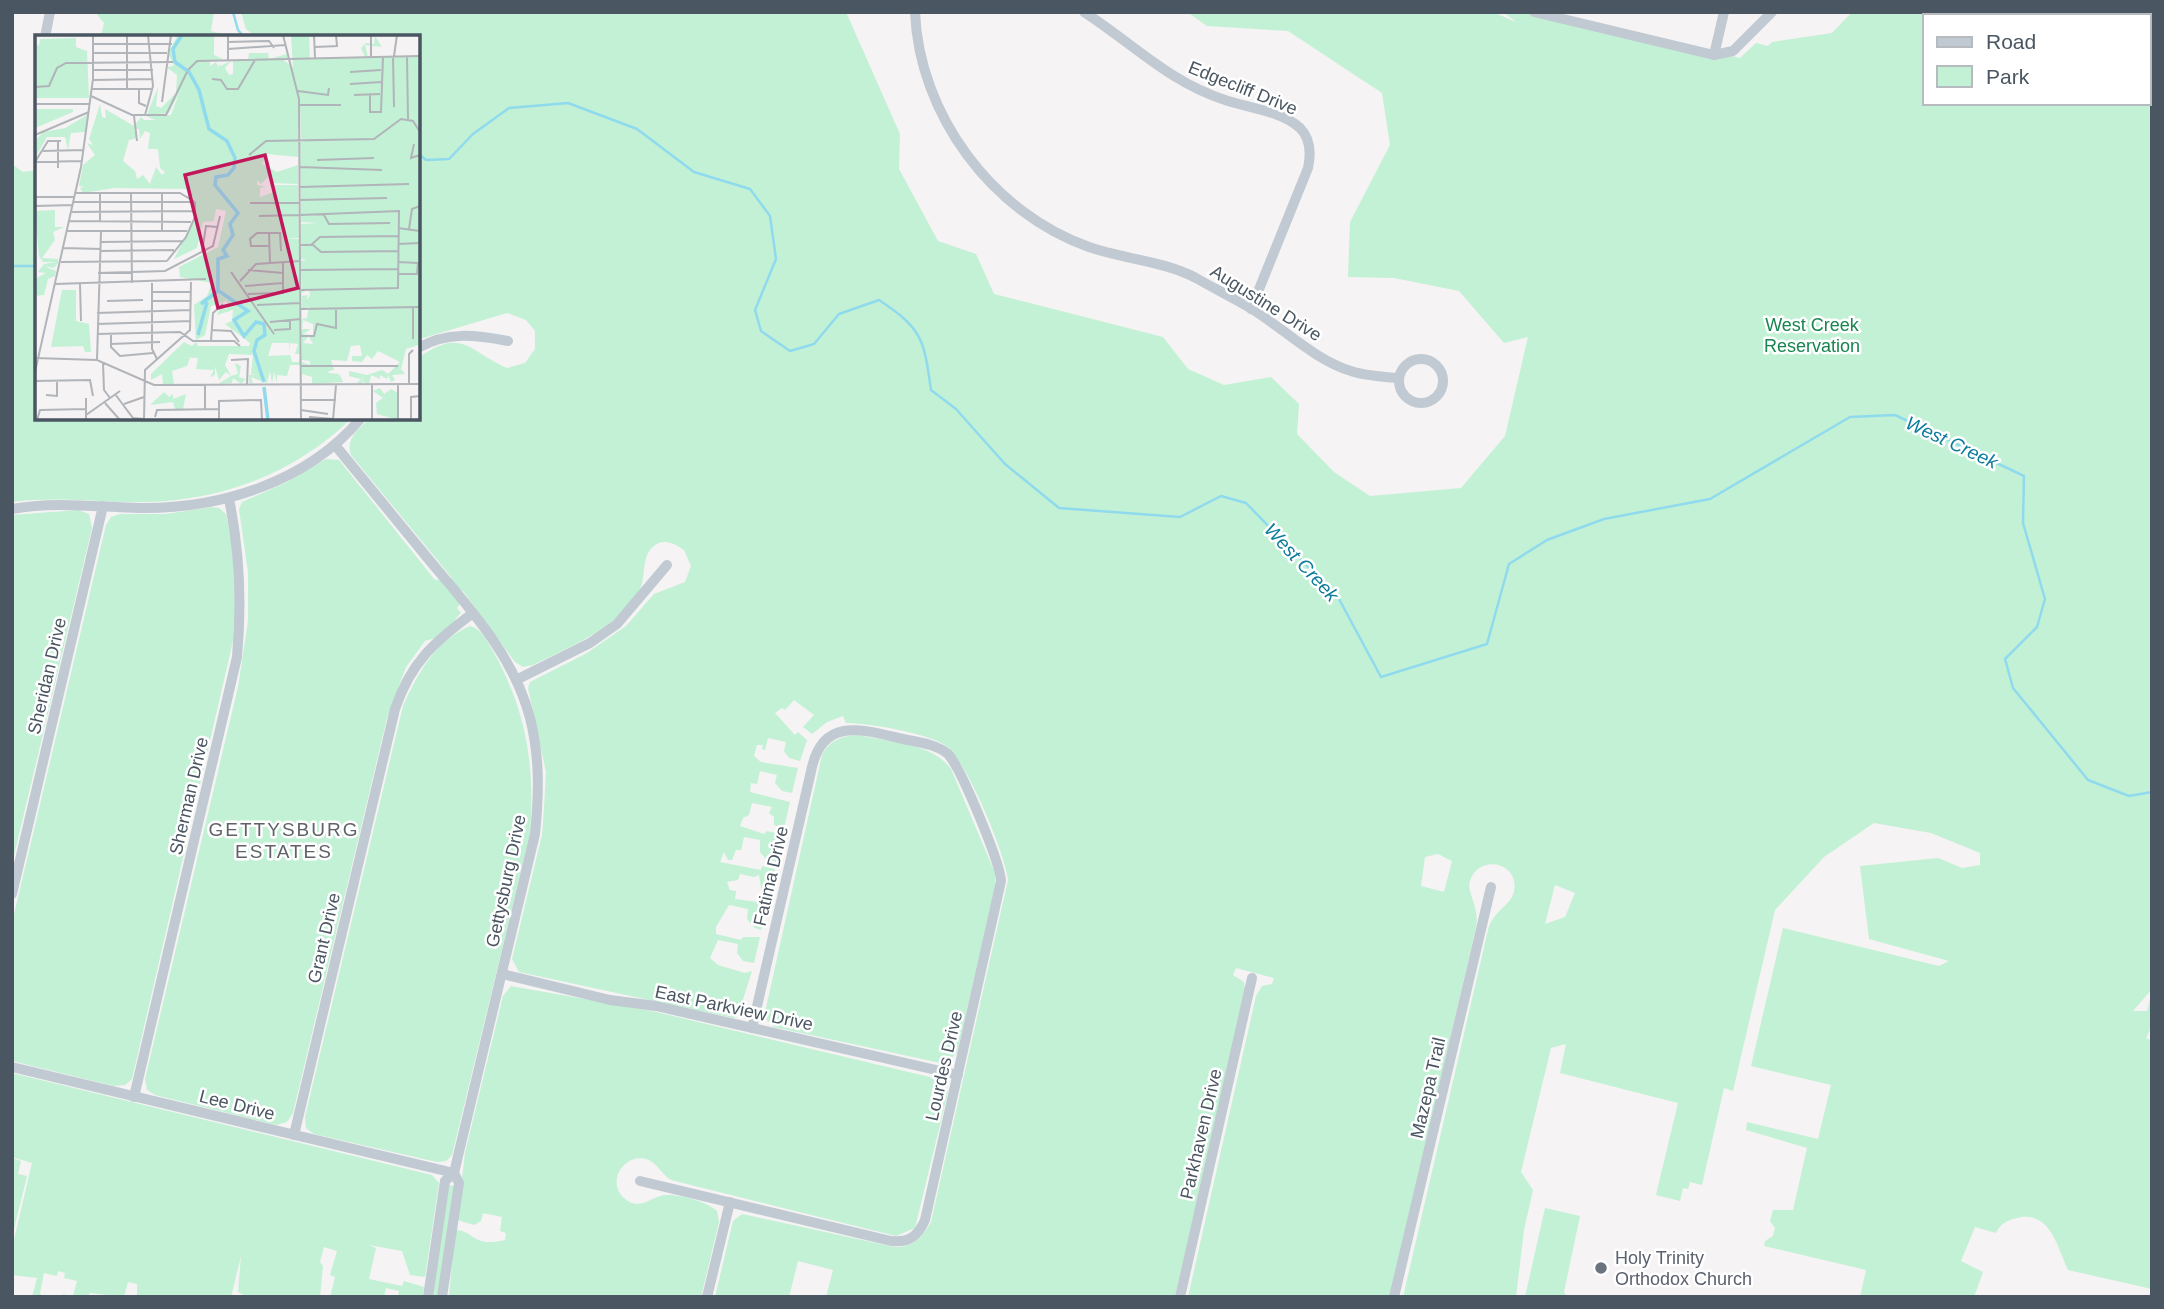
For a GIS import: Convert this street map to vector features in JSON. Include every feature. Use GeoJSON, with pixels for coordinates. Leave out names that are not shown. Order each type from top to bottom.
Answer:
{"type":"FeatureCollection","features":[{"type":"Feature","properties":{"kind":"street"},"geometry":{"type":"LineString","coordinates":[[45,35],[50,12]]}},
{"type":"Feature","properties":{"kind":"street","name":"Augustine Drive"},"geometry":{"type":"LineString","coordinates":[[915,12],[916,38],[937,105],[968,160],[1003,194],[1041,223],[1087,247],[1189,275],[1251,309],[1322,357],[1350,371],[1399,378]]}},
{"type":"Feature","properties":{"kind":"street","name":"Edgecliff Drive"},"geometry":{"type":"LineString","coordinates":[[1084,12],[1166,73],[1211,95],[1285,118],[1306,136],[1310,154],[1308,168],[1251,309]]}},
{"type":"Feature","properties":{"kind":"street"},"geometry":{"type":"LineString","coordinates":[[1534,12],[1577,17],[1714,55],[1733,51],[1772,12]]}},
{"type":"Feature","properties":{"kind":"street"},"geometry":{"type":"LineString","coordinates":[[1714,55],[1724,12]]}},
{"type":"Feature","properties":{"kind":"street"},"geometry":{"type":"LineString","coordinates":[[420,347],[435,339],[460,335],[508,341]]}},
{"type":"Feature","properties":{"kind":"street"},"geometry":{"type":"LineString","coordinates":[[1423,359],[1439,369],[1443,382],[1434,398],[1418,403],[1403,394],[1399,378],[1404,366],[1423,359]]}},
{"type":"Feature","properties":{"kind":"street"},"geometry":{"type":"LineString","coordinates":[[12,509],[60,504],[176,506],[229,499],[284,477],[335,445],[358,420]]}},
{"type":"Feature","properties":{"kind":"street","name":"Gettysburg Drive"},"geometry":{"type":"LineString","coordinates":[[335,445],[502,652],[516,680],[531,724],[537,755],[539,792],[536,834],[454,1173],[445,1181],[428,1297]]}},
{"type":"Feature","properties":{"kind":"street","name":"Sherman Drive"},"geometry":{"type":"LineString","coordinates":[[134,1097],[237,657],[241,616],[240,557],[229,499]]}},
{"type":"Feature","properties":{"kind":"street","name":"Sheridan Drive"},"geometry":{"type":"LineString","coordinates":[[12,894],[103,506]]}},
{"type":"Feature","properties":{"kind":"street"},"geometry":{"type":"LineString","coordinates":[[516,680],[590,643],[617,624],[667,565]]}},
{"type":"Feature","properties":{"kind":"street","name":"Grant Drive"},"geometry":{"type":"LineString","coordinates":[[294,1135],[395,709],[414,666],[446,633],[473,613]]}},
{"type":"Feature","properties":{"kind":"street","name":"Lourdes Drive"},"geometry":{"type":"LineString","coordinates":[[640,1181],[891,1241],[912,1238],[925,1220],[1000,889],[1000,869],[957,769],[945,752],[929,745],[862,730],[848,729],[829,737]]}},
{"type":"Feature","properties":{"kind":"street","name":"Fatima Drive"},"geometry":{"type":"LineString","coordinates":[[752,1028],[813,761],[820,745],[829,737]]}},
{"type":"Feature","properties":{"kind":"street","name":"Mazepa Trail"},"geometry":{"type":"LineString","coordinates":[[1394,1297],[1491,887]]}},
{"type":"Feature","properties":{"kind":"street","name":"East Parkview Drive"},"geometry":{"type":"LineString","coordinates":[[502,974],[958,1075]]}},
{"type":"Feature","properties":{"kind":"street","name":"Parkhaven Drive"},"geometry":{"type":"LineString","coordinates":[[1180,1297],[1252,978]]}},
{"type":"Feature","properties":{"kind":"street","name":"Lee Drive"},"geometry":{"type":"LineString","coordinates":[[12,1067],[454,1173]]}},
{"type":"Feature","properties":{"kind":"street","name":"Gettysburg Drive"},"geometry":{"type":"LineString","coordinates":[[442,1297],[459,1183],[454,1173]]}},
{"type":"Feature","properties":{"kind":"street"},"geometry":{"type":"LineString","coordinates":[[707,1297],[730,1202]]}},
{"type":"Feature","properties":{"kind":"green space"},"geometry":{"type":"Polygon","coordinates":[[[95,12],[214,12],[211,31],[225,35],[101,35],[104,23],[95,12]]]}},
{"type":"Feature","properties":{"kind":"green space","name":"West Creek Reservation"},"geometry":{"type":"Polygon","coordinates":[[[241,12],[846,12],[900,134],[899,169],[938,241],[976,254],[994,294],[1163,337],[1188,369],[1224,385],[1271,377],[1299,404],[1297,434],[1334,472],[1370,496],[1461,488],[1505,436],[1528,337],[1504,343],[1459,291],[1394,278],[1348,277],[1350,222],[1390,145],[1382,93],[1288,31],[1207,26],[1187,12],[1493,12],[1516,22],[1503,12],[1546,12],[1740,58],[1756,43],[1768,46],[1772,42],[1832,33],[1852,12],[2152,12],[2152,989],[2133,1011],[2147,1011],[2152,992],[2152,1026],[2146,1038],[2152,1041],[2152,1289],[2068,1270],[2051,1232],[2037,1219],[2028,1217],[2007,1221],[1996,1233],[1975,1227],[1961,1261],[1983,1272],[1974,1297],[1860,1297],[1866,1270],[1764,1246],[1765,1241],[1773,1236],[1775,1228],[1770,1221],[1773,1210],[1793,1210],[1807,1148],[1746,1130],[1747,1122],[1818,1139],[1831,1085],[1751,1066],[1783,928],[1939,966],[1949,961],[1869,939],[1860,866],[1938,858],[1962,868],[1980,865],[1980,853],[1931,833],[1874,823],[1824,857],[1775,910],[1733,1091],[1724,1088],[1702,1185],[1690,1182],[1688,1189],[1683,1188],[1680,1201],[1656,1195],[1678,1103],[1560,1073],[1566,1044],[1551,1048],[1521,1172],[1533,1190],[1524,1230],[1516,1297],[1403,1297],[1488,930],[1494,917],[1510,900],[1514,891],[1511,874],[1505,868],[1489,864],[1475,872],[1469,885],[1476,913],[1476,927],[1390,1297],[1188,1297],[1256,996],[1262,986],[1272,984],[1274,978],[1236,968],[1233,975],[1244,982],[1245,990],[1175,1297],[826,1297],[833,1270],[798,1261],[789,1297],[715,1297],[733,1221],[742,1214],[894,1247],[911,1244],[928,1228],[1008,880],[1000,850],[983,808],[954,753],[945,745],[925,736],[846,723],[843,716],[827,722],[812,734],[803,727],[814,715],[794,700],[785,710],[782,708],[775,713],[795,735],[798,732],[807,740],[800,761],[789,758],[784,751],[786,742],[768,738],[765,750],[762,749],[763,745],[757,745],[754,756],[761,762],[798,768],[792,793],[782,791],[775,783],[777,775],[760,771],[757,784],[751,783],[750,792],[790,802],[784,828],[774,825],[774,817],[769,813],[772,807],[752,803],[749,815],[743,818],[740,826],[764,834],[767,831],[783,835],[777,862],[766,859],[760,852],[760,840],[744,837],[741,850],[736,850],[732,860],[728,860],[724,852],[720,862],[761,870],[762,866],[775,869],[769,895],[762,894],[759,875],[754,877],[740,874],[738,880],[727,882],[730,890],[736,891],[735,899],[767,903],[761,930],[755,928],[747,919],[748,909],[729,905],[716,927],[716,934],[741,940],[743,937],[760,937],[754,963],[743,961],[737,953],[738,944],[718,940],[710,958],[718,965],[745,973],[752,971],[740,1009],[744,1015],[733,1018],[519,972],[512,959],[542,835],[546,772],[528,688],[530,682],[587,653],[626,626],[654,594],[685,582],[691,566],[684,550],[665,542],[650,551],[645,561],[639,591],[619,616],[592,635],[533,665],[523,667],[515,662],[463,591],[459,593],[461,602],[457,608],[461,613],[448,631],[425,641],[406,667],[387,718],[293,1113],[287,1122],[276,1125],[155,1095],[147,1090],[145,1079],[238,687],[248,621],[248,572],[239,509],[242,502],[285,483],[326,459],[339,460],[435,580],[452,578],[351,455],[351,439],[368,420],[420,420],[420,357],[433,349],[446,344],[465,345],[507,368],[525,363],[535,349],[535,331],[526,320],[507,313],[420,340],[420,35],[254,35],[246,29],[241,12]],[[1438,854],[1425,857],[1421,886],[1444,892],[1452,861],[1438,854]],[[1555,885],[1545,924],[1565,917],[1575,893],[1555,885]]]}},
{"type":"Feature","properties":{"kind":"green space"},"geometry":{"type":"Polygon","coordinates":[[[12,164],[23,172],[35,170],[35,420],[350,420],[307,454],[282,468],[257,480],[203,496],[145,502],[12,502],[12,164]]]}},
{"type":"Feature","properties":{"kind":"green space"},"geometry":{"type":"Polygon","coordinates":[[[219,508],[226,514],[232,542],[236,628],[132,1079],[125,1085],[114,1086],[12,1061],[12,923],[106,525],[111,517],[120,514],[166,514],[219,508]]]}},
{"type":"Feature","properties":{"kind":"green space"},"geometry":{"type":"Polygon","coordinates":[[[78,510],[89,514],[92,528],[12,864],[12,515],[78,510]]]}},
{"type":"Feature","properties":{"kind":"green space"},"geometry":{"type":"Polygon","coordinates":[[[470,626],[481,633],[489,645],[505,675],[521,719],[530,763],[530,834],[452,1155],[446,1161],[437,1162],[314,1134],[306,1128],[305,1117],[403,706],[422,670],[437,649],[470,626]]]}},
{"type":"Feature","properties":{"kind":"green space"},"geometry":{"type":"Polygon","coordinates":[[[857,735],[908,744],[943,760],[951,769],[995,873],[995,887],[957,1053],[945,1064],[774,1027],[764,1017],[822,755],[837,740],[857,735]]]}},
{"type":"Feature","properties":{"kind":"green space"},"geometry":{"type":"Polygon","coordinates":[[[511,986],[652,1011],[942,1080],[948,1092],[915,1228],[896,1236],[671,1180],[650,1161],[638,1158],[625,1164],[617,1177],[619,1191],[624,1198],[640,1204],[659,1196],[677,1196],[700,1201],[717,1211],[719,1222],[701,1297],[449,1297],[455,1230],[486,1242],[505,1240],[506,1233],[500,1231],[502,1217],[483,1213],[481,1221],[474,1225],[457,1220],[465,1153],[503,996],[511,986]]]}},
{"type":"Feature","properties":{"kind":"green space"},"geometry":{"type":"Polygon","coordinates":[[[12,1073],[432,1175],[439,1183],[425,1277],[410,1275],[402,1251],[369,1245],[376,1248],[369,1279],[402,1286],[404,1281],[424,1287],[423,1297],[398,1297],[399,1291],[386,1288],[384,1297],[330,1297],[335,1277],[330,1275],[337,1251],[324,1247],[320,1262],[323,1266],[320,1297],[247,1297],[238,1292],[241,1256],[231,1297],[137,1297],[137,1284],[128,1282],[124,1297],[90,1293],[88,1297],[63,1297],[63,1294],[73,1296],[77,1281],[64,1278],[65,1273],[58,1271],[57,1276],[44,1273],[40,1293],[43,1297],[32,1297],[37,1278],[12,1275],[12,1248],[32,1163],[12,1157],[12,1073]]]}},
{"type":"Feature","properties":{"kind":"green space"},"geometry":{"type":"Polygon","coordinates":[[[12,1158],[21,1161],[18,1174],[27,1176],[12,1237],[12,1158]]]}},
{"type":"Feature","properties":{"kind":"green space"},"geometry":{"type":"Polygon","coordinates":[[[449,1185],[454,1186],[438,1297],[433,1297],[438,1244],[449,1185]]]}},
{"type":"Feature","properties":{"kind":"green space"},"geometry":{"type":"Polygon","coordinates":[[[1545,1208],[1580,1216],[1564,1292],[1567,1297],[1525,1297],[1545,1208]]]}},
{"type":"Feature","properties":{"kind":"waterway"},"geometry":{"type":"LineString","coordinates":[[233,12],[238,30],[242,35]]}},
{"type":"Feature","properties":{"kind":"waterway","name":"West Creek"},"geometry":{"type":"LineString","coordinates":[[420,155],[426,160],[449,159],[473,134],[509,108],[568,103],[637,129],[694,172],[750,189],[770,216],[776,259],[755,310],[761,331],[790,351],[814,344],[839,314],[879,300],[905,319],[919,337],[931,390],[956,409],[1005,464],[1059,508],[1180,517],[1221,496],[1246,503],[1339,599],[1381,677],[1487,644],[1509,564],[1547,540],[1604,519],[1710,499],[1850,417],[1895,415],[2024,476],[2023,523],[2045,599],[2037,627],[2005,659],[2013,688],[2088,780],[2129,796],[2152,792]]}},
{"type":"Feature","properties":{"kind":"waterway","name":"West Creek"},"geometry":{"type":"LineString","coordinates":[[12,266],[35,266]]}},
{"type":"Feature","properties":{"kind":"place","name":"Holy Trinity Orthodox Church"},"geometry":{"type":"Point","coordinates":[1601,1268]}},
{"type":"Feature","properties":{"kind":"district","name":"GETTYSBURG ESTATES"},"geometry":{"type":"Point","coordinates":[284,840]}}]}
